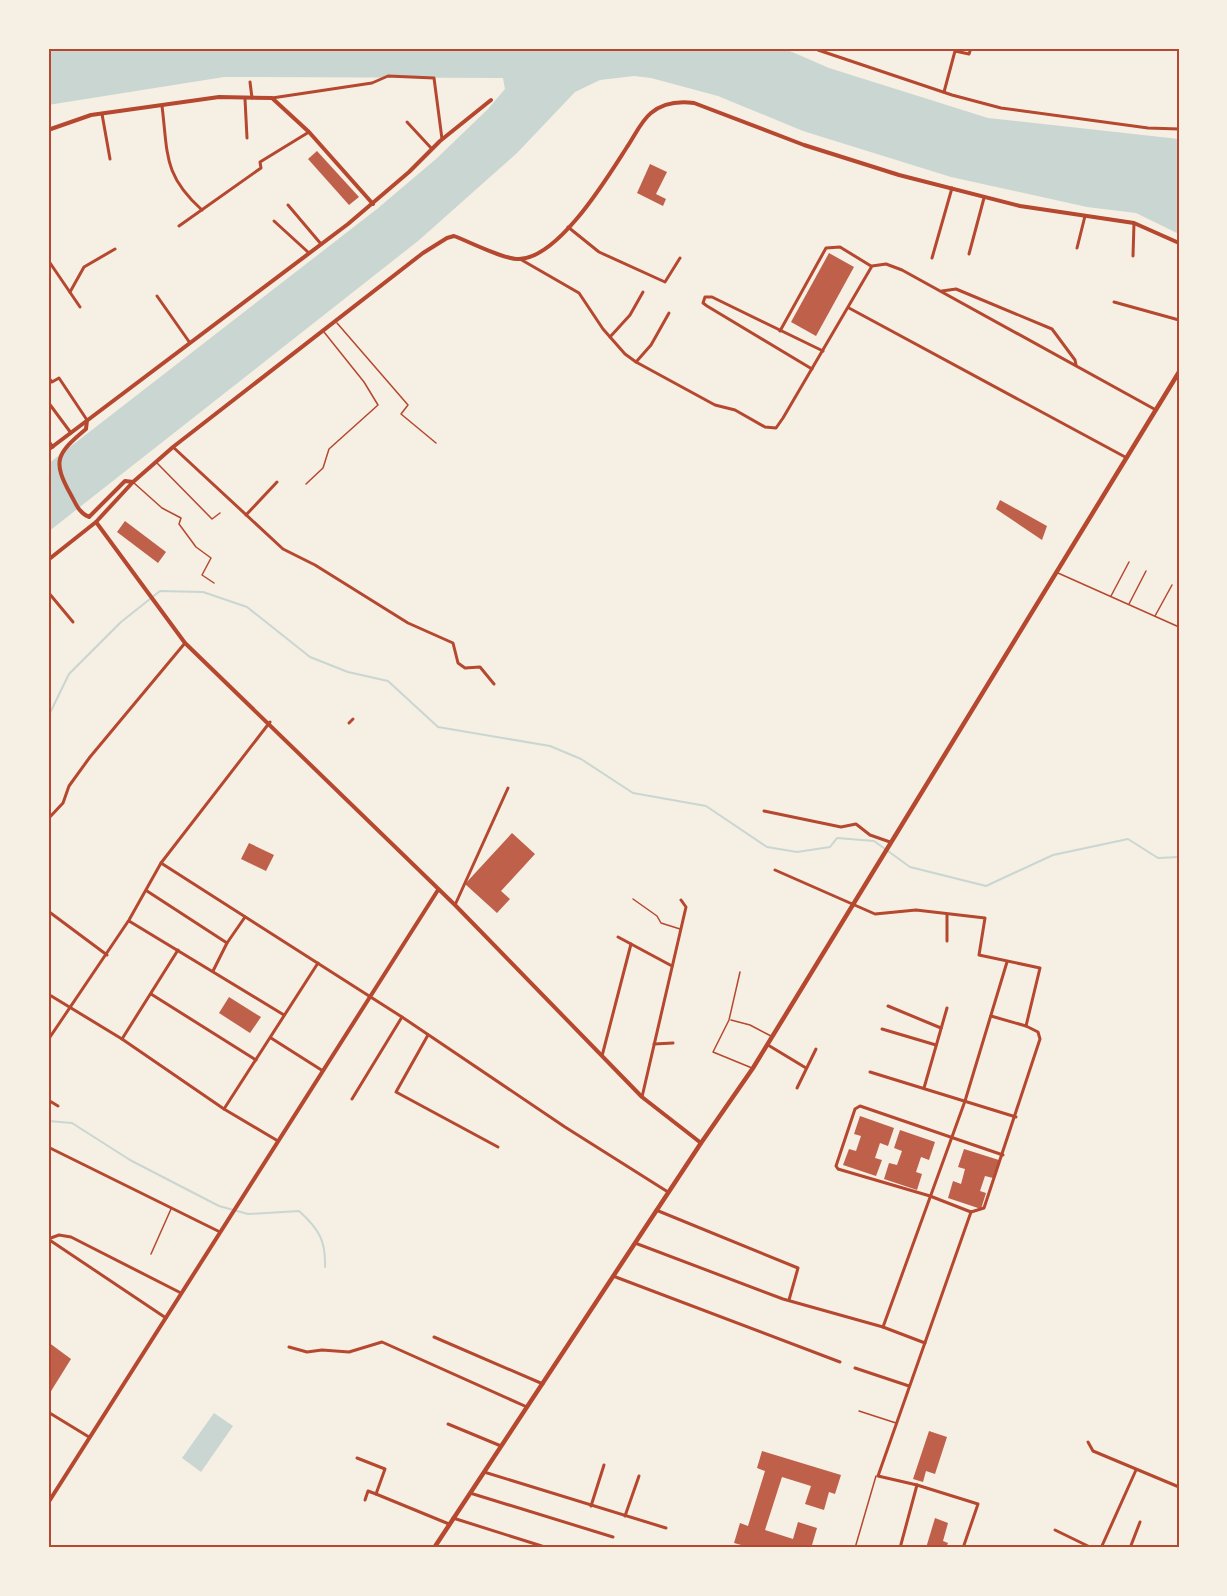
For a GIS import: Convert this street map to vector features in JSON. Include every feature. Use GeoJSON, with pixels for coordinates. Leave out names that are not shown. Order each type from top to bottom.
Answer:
{"type":"FeatureCollection","features":[{"type":"Feature","properties":{"kind":"main road"},"geometry":{"type":"LineString","coordinates":[[434,1548],[668,1191],[753,1068],[854,907],[1179,372]]}},
{"type":"Feature","properties":{"kind":"street"},"geometry":{"type":"LineString","coordinates":[[818,48],[818,50],[944,93],[1001,108],[1148,128],[1179,129]]}},
{"type":"Feature","properties":{"kind":"street"},"geometry":{"type":"LineString","coordinates":[[944,93],[955,51],[969,54],[971,48]]}},
{"type":"Feature","properties":{"kind":"street"},"geometry":{"type":"LineString","coordinates":[[48,129],[102,114],[219,97],[272,98],[372,83],[388,76],[434,78],[442,139]]}},
{"type":"Feature","properties":{"kind":"street"},"geometry":{"type":"LineString","coordinates":[[250,82],[252,98]]}},
{"type":"Feature","properties":{"kind":"street"},"geometry":{"type":"LineString","coordinates":[[272,98],[309,132],[373,204]]}},
{"type":"Feature","properties":{"kind":"street"},"geometry":{"type":"LineString","coordinates":[[245,99],[247,138]]}},
{"type":"Feature","properties":{"kind":"street"},"geometry":{"type":"LineString","coordinates":[[48,450],[373,204],[442,139],[491,100]]}},
{"type":"Feature","properties":{"kind":"street"},"geometry":{"type":"LineString","coordinates":[[48,560],[96,522],[133,482],[173,447],[423,253],[447,238],[454,236],[508,258],[520,259],[536,256],[568,227],[607,177],[651,113],[676,101],[694,103],[759,129],[899,175],[984,198],[1134,223],[1179,243]]}},
{"type":"Feature","properties":{"kind":"street"},"geometry":{"type":"LineString","coordinates":[[162,106],[167,161],[184,195],[202,210]]}},
{"type":"Feature","properties":{"kind":"street"},"geometry":{"type":"LineString","coordinates":[[102,114],[110,159]]}},
{"type":"Feature","properties":{"kind":"street"},"geometry":{"type":"LineString","coordinates":[[407,122],[432,149]]}},
{"type":"Feature","properties":{"kind":"street"},"geometry":{"type":"LineString","coordinates":[[179,226],[261,168],[260,162],[309,132]]}},
{"type":"Feature","properties":{"kind":"street"},"geometry":{"type":"LineString","coordinates":[[932,258],[952,188]]}},
{"type":"Feature","properties":{"kind":"street"},"geometry":{"type":"LineString","coordinates":[[969,254],[984,198]]}},
{"type":"Feature","properties":{"kind":"street"},"geometry":{"type":"LineString","coordinates":[[288,206],[321,244]]}},
{"type":"Feature","properties":{"kind":"street"},"geometry":{"type":"LineString","coordinates":[[1077,248],[1086,214]]}},
{"type":"Feature","properties":{"kind":"street"},"geometry":{"type":"LineString","coordinates":[[274,220],[309,253]]}},
{"type":"Feature","properties":{"kind":"street"},"geometry":{"type":"LineString","coordinates":[[1134,223],[1134,256]]}},
{"type":"Feature","properties":{"kind":"street"},"geometry":{"type":"LineString","coordinates":[[568,227],[599,252],[666,282],[680,258]]}},
{"type":"Feature","properties":{"kind":"street"},"geometry":{"type":"LineString","coordinates":[[780,331],[826,248],[840,247],[872,266],[890,265],[942,291],[1156,410]]}},
{"type":"Feature","properties":{"kind":"street"},"geometry":{"type":"LineString","coordinates":[[70,292],[84,267],[115,249]]}},
{"type":"Feature","properties":{"kind":"street"},"geometry":{"type":"LineString","coordinates":[[520,259],[579,293],[610,337],[636,362],[715,405],[735,410],[759,424],[776,428],[872,266]]}},
{"type":"Feature","properties":{"kind":"street"},"geometry":{"type":"LineString","coordinates":[[48,260],[80,307]]}},
{"type":"Feature","properties":{"kind":"street"},"geometry":{"type":"LineString","coordinates":[[942,291],[956,289],[1045,325],[1052,329],[1064,344],[1076,365]]}},
{"type":"Feature","properties":{"kind":"street"},"geometry":{"type":"LineString","coordinates":[[610,337],[630,315],[643,292]]}},
{"type":"Feature","properties":{"kind":"street"},"geometry":{"type":"LineString","coordinates":[[158,296],[190,343]]}},
{"type":"Feature","properties":{"kind":"street"},"geometry":{"type":"LineString","coordinates":[[812,369],[707,306],[703,301],[707,296],[712,297],[823,351]]}},
{"type":"Feature","properties":{"kind":"street"},"geometry":{"type":"LineString","coordinates":[[1114,302],[1179,320]]}},
{"type":"Feature","properties":{"kind":"street"},"geometry":{"type":"LineString","coordinates":[[849,308],[1127,458]]}},
{"type":"Feature","properties":{"kind":"street"},"geometry":{"type":"LineString","coordinates":[[636,362],[651,345],[669,313]]}},
{"type":"Feature","properties":{"kind":"street"},"geometry":{"type":"LineString","coordinates":[[48,376],[52,382],[59,378],[87,420],[86,429],[66,447],[59,466],[60,474],[83,514],[91,516],[125,481],[133,482]]}},
{"type":"Feature","properties":{"kind":"street"},"geometry":{"type":"LineString","coordinates":[[48,402],[71,433]]}},
{"type":"Feature","properties":{"kind":"street"},"geometry":{"type":"LineString","coordinates":[[48,441],[53,447]]}},
{"type":"Feature","properties":{"kind":"street"},"geometry":{"type":"LineString","coordinates":[[173,447],[283,549],[315,564],[408,623],[453,643],[458,663],[465,668],[480,667],[494,684]]}},
{"type":"Feature","properties":{"kind":"street"},"geometry":{"type":"LineString","coordinates":[[246,515],[277,482]]}},
{"type":"Feature","properties":{"kind":"street"},"geometry":{"type":"LineString","coordinates":[[96,522],[135,576],[166,613],[185,643],[270,722],[455,905],[642,1097],[700,1143]]}},
{"type":"Feature","properties":{"kind":"street"},"geometry":{"type":"LineString","coordinates":[[48,592],[73,621]]}},
{"type":"Feature","properties":{"kind":"street"},"geometry":{"type":"LineString","coordinates":[[48,819],[63,803],[69,786],[90,757],[185,643]]}},
{"type":"Feature","properties":{"kind":"street"},"geometry":{"type":"LineString","coordinates":[[349,723],[353,719]]}},
{"type":"Feature","properties":{"kind":"street"},"geometry":{"type":"LineString","coordinates":[[48,1040],[129,920],[161,863],[270,722]]}},
{"type":"Feature","properties":{"kind":"street"},"geometry":{"type":"LineString","coordinates":[[455,905],[508,788]]}},
{"type":"Feature","properties":{"kind":"street"},"geometry":{"type":"LineString","coordinates":[[764,811],[841,827],[856,824],[870,835],[891,844]]}},
{"type":"Feature","properties":{"kind":"street"},"geometry":{"type":"LineString","coordinates":[[161,863],[370,996],[566,1127],[668,1191]]}},
{"type":"Feature","properties":{"kind":"street"},"geometry":{"type":"LineString","coordinates":[[775,870],[854,907],[875,914],[916,910],[985,918],[980,955],[1040,968],[1026,1026]]}},
{"type":"Feature","properties":{"kind":"street"},"geometry":{"type":"LineString","coordinates":[[48,1503],[438,890]]}},
{"type":"Feature","properties":{"kind":"street"},"geometry":{"type":"LineString","coordinates":[[147,891],[227,943]]}},
{"type":"Feature","properties":{"kind":"street"},"geometry":{"type":"LineString","coordinates":[[642,1097],[686,907],[681,900]]}},
{"type":"Feature","properties":{"kind":"street"},"geometry":{"type":"LineString","coordinates":[[48,911],[106,955]]}},
{"type":"Feature","properties":{"kind":"street"},"geometry":{"type":"LineString","coordinates":[[947,915],[947,941]]}},
{"type":"Feature","properties":{"kind":"street"},"geometry":{"type":"LineString","coordinates":[[213,971],[227,943],[245,917]]}},
{"type":"Feature","properties":{"kind":"street"},"geometry":{"type":"LineString","coordinates":[[129,920],[284,1015]]}},
{"type":"Feature","properties":{"kind":"street"},"geometry":{"type":"LineString","coordinates":[[618,937],[672,966]]}},
{"type":"Feature","properties":{"kind":"street"},"geometry":{"type":"LineString","coordinates":[[602,1057],[631,944]]}},
{"type":"Feature","properties":{"kind":"street"},"geometry":{"type":"LineString","coordinates":[[122,1039],[178,950]]}},
{"type":"Feature","properties":{"kind":"street"},"geometry":{"type":"LineString","coordinates":[[883,1327],[965,1101],[1007,962]]}},
{"type":"Feature","properties":{"kind":"street"},"geometry":{"type":"LineString","coordinates":[[224,1109],[318,963]]}},
{"type":"Feature","properties":{"kind":"street"},"geometry":{"type":"LineString","coordinates":[[48,994],[122,1039],[224,1109],[278,1141]]}},
{"type":"Feature","properties":{"kind":"street"},"geometry":{"type":"LineString","coordinates":[[152,994],[256,1060]]}},
{"type":"Feature","properties":{"kind":"street"},"geometry":{"type":"LineString","coordinates":[[888,1006],[941,1028]]}},
{"type":"Feature","properties":{"kind":"street"},"geometry":{"type":"LineString","coordinates":[[924,1088],[947,1008]]}},
{"type":"Feature","properties":{"kind":"street"},"geometry":{"type":"LineString","coordinates":[[991,1016],[1026,1026],[1038,1032],[1040,1039],[1016,1117],[1003,1155],[984,1208],[970,1212],[930,1196],[838,1169],[836,1166],[855,1109],[860,1106],[1003,1155]]}},
{"type":"Feature","properties":{"kind":"street"},"geometry":{"type":"LineString","coordinates":[[352,1099],[402,1017]]}},
{"type":"Feature","properties":{"kind":"street"},"geometry":{"type":"LineString","coordinates":[[882,1029],[936,1045]]}},
{"type":"Feature","properties":{"kind":"street"},"geometry":{"type":"LineString","coordinates":[[428,1035],[396,1092],[498,1146]]}},
{"type":"Feature","properties":{"kind":"street"},"geometry":{"type":"LineString","coordinates":[[271,1038],[323,1071]]}},
{"type":"Feature","properties":{"kind":"street"},"geometry":{"type":"LineString","coordinates":[[654,1044],[673,1043]]}},
{"type":"Feature","properties":{"kind":"street"},"geometry":{"type":"LineString","coordinates":[[766,1044],[806,1068]]}},
{"type":"Feature","properties":{"kind":"street"},"geometry":{"type":"LineString","coordinates":[[797,1088],[816,1049]]}},
{"type":"Feature","properties":{"kind":"street"},"geometry":{"type":"LineString","coordinates":[[870,1072],[1016,1117]]}},
{"type":"Feature","properties":{"kind":"street"},"geometry":{"type":"LineString","coordinates":[[48,1100],[58,1106]]}},
{"type":"Feature","properties":{"kind":"street"},"geometry":{"type":"LineString","coordinates":[[48,1147],[220,1232]]}},
{"type":"Feature","properties":{"kind":"street"},"geometry":{"type":"LineString","coordinates":[[656,1210],[798,1268],[789,1300]]}},
{"type":"Feature","properties":{"kind":"street"},"geometry":{"type":"LineString","coordinates":[[963,1548],[978,1504],[917,1485],[878,1476],[970,1212]]}},
{"type":"Feature","properties":{"kind":"street"},"geometry":{"type":"LineString","coordinates":[[48,1239],[59,1235],[71,1237],[182,1293]]}},
{"type":"Feature","properties":{"kind":"street"},"geometry":{"type":"LineString","coordinates":[[48,1239],[166,1318]]}},
{"type":"Feature","properties":{"kind":"street"},"geometry":{"type":"LineString","coordinates":[[635,1243],[789,1300],[883,1327],[925,1343]]}},
{"type":"Feature","properties":{"kind":"street"},"geometry":{"type":"LineString","coordinates":[[613,1276],[840,1362]]}},
{"type":"Feature","properties":{"kind":"street"},"geometry":{"type":"LineString","coordinates":[[434,1336],[543,1384]]}},
{"type":"Feature","properties":{"kind":"street"},"geometry":{"type":"LineString","coordinates":[[289,1347],[306,1352],[322,1350],[349,1352],[382,1342],[527,1407]]}},
{"type":"Feature","properties":{"kind":"street"},"geometry":{"type":"LineString","coordinates":[[855,1368],[909,1386]]}},
{"type":"Feature","properties":{"kind":"street"},"geometry":{"type":"LineString","coordinates":[[48,1412],[88,1437]]}},
{"type":"Feature","properties":{"kind":"street"},"geometry":{"type":"LineString","coordinates":[[448,1424],[501,1446]]}},
{"type":"Feature","properties":{"kind":"street"},"geometry":{"type":"LineString","coordinates":[[1088,1442],[1093,1450],[1136,1470],[1179,1486]]}},
{"type":"Feature","properties":{"kind":"street"},"geometry":{"type":"LineString","coordinates":[[357,1458],[385,1469],[376,1494]]}},
{"type":"Feature","properties":{"kind":"street"},"geometry":{"type":"LineString","coordinates":[[591,1506],[604,1465]]}},
{"type":"Feature","properties":{"kind":"street"},"geometry":{"type":"LineString","coordinates":[[1101,1548],[1136,1470]]}},
{"type":"Feature","properties":{"kind":"street"},"geometry":{"type":"LineString","coordinates":[[484,1472],[666,1528]]}},
{"type":"Feature","properties":{"kind":"street"},"geometry":{"type":"LineString","coordinates":[[626,1516],[639,1476]]}},
{"type":"Feature","properties":{"kind":"street"},"geometry":{"type":"LineString","coordinates":[[900,1548],[917,1485]]}},
{"type":"Feature","properties":{"kind":"street"},"geometry":{"type":"LineString","coordinates":[[365,1500],[368,1491],[450,1524]]}},
{"type":"Feature","properties":{"kind":"street"},"geometry":{"type":"LineString","coordinates":[[471,1493],[612,1537]]}},
{"type":"Feature","properties":{"kind":"street"},"geometry":{"type":"LineString","coordinates":[[453,1518],[548,1548]]}},
{"type":"Feature","properties":{"kind":"street"},"geometry":{"type":"LineString","coordinates":[[1130,1548],[1140,1522]]}},
{"type":"Feature","properties":{"kind":"street"},"geometry":{"type":"LineString","coordinates":[[1055,1530],[1092,1548]]}},
{"type":"Feature","properties":{"kind":"lane"},"geometry":{"type":"LineString","coordinates":[[337,322],[408,405],[401,414],[436,443]]}},
{"type":"Feature","properties":{"kind":"lane"},"geometry":{"type":"LineString","coordinates":[[306,484],[323,468],[329,449],[378,405],[364,382],[323,331]]}},
{"type":"Feature","properties":{"kind":"lane"},"geometry":{"type":"LineString","coordinates":[[156,462],[212,519],[220,513]]}},
{"type":"Feature","properties":{"kind":"lane"},"geometry":{"type":"LineString","coordinates":[[133,482],[162,508],[181,518],[179,524],[196,547],[211,558],[202,575],[214,584]]}},
{"type":"Feature","properties":{"kind":"lane"},"geometry":{"type":"LineString","coordinates":[[1111,597],[1129,562]]}},
{"type":"Feature","properties":{"kind":"lane"},"geometry":{"type":"LineString","coordinates":[[1129,604],[1146,571]]}},
{"type":"Feature","properties":{"kind":"lane"},"geometry":{"type":"LineString","coordinates":[[1057,572],[1178,626],[1179,620]]}},
{"type":"Feature","properties":{"kind":"lane"},"geometry":{"type":"LineString","coordinates":[[1155,616],[1172,585]]}},
{"type":"Feature","properties":{"kind":"lane"},"geometry":{"type":"LineString","coordinates":[[633,899],[657,916],[661,923],[681,930]]}},
{"type":"Feature","properties":{"kind":"lane"},"geometry":{"type":"LineString","coordinates":[[740,972],[729,1020],[713,1052],[753,1068]]}},
{"type":"Feature","properties":{"kind":"lane"},"geometry":{"type":"LineString","coordinates":[[729,1020],[750,1025],[772,1037]]}},
{"type":"Feature","properties":{"kind":"lane"},"geometry":{"type":"LineString","coordinates":[[151,1254],[172,1208]]}},
{"type":"Feature","properties":{"kind":"lane"},"geometry":{"type":"LineString","coordinates":[[860,1411],[896,1423]]}},
{"type":"Feature","properties":{"kind":"lane"},"geometry":{"type":"LineString","coordinates":[[855,1548],[874,1475],[878,1476]]}},
{"type":"Feature","properties":{"kind":"shaded area"},"geometry":{"type":"Polygon","coordinates":[[[48,48],[783,48],[829,68],[988,118],[1179,139],[1179,234],[1136,213],[1087,207],[951,177],[803,131],[718,96],[651,78],[634,76],[600,80],[575,92],[517,153],[418,241],[48,532],[48,464],[377,209],[436,159],[488,109],[505,89],[503,78],[224,77],[48,105],[48,48]]]}},
{"type":"Feature","properties":{"kind":"shaded area"},"geometry":{"type":"Polygon","coordinates":[[[214,1413],[233,1426],[201,1472],[182,1458],[214,1413]]]}},
{"type":"Feature","properties":{"kind":"building"},"geometry":{"type":"Polygon","coordinates":[[[317,151],[359,197],[349,205],[308,159],[317,151]]]}},
{"type":"Feature","properties":{"kind":"building"},"geometry":{"type":"Polygon","coordinates":[[[650,164],[667,172],[656,194],[666,199],[663,206],[637,193],[650,164]]]}},
{"type":"Feature","properties":{"kind":"building"},"geometry":{"type":"Polygon","coordinates":[[[829,253],[854,267],[816,336],[791,322],[829,253]]]}},
{"type":"Feature","properties":{"kind":"building"},"geometry":{"type":"Polygon","coordinates":[[[1000,500],[1047,526],[1042,540],[996,509],[1000,500]]]}},
{"type":"Feature","properties":{"kind":"building"},"geometry":{"type":"Polygon","coordinates":[[[125,521],[166,552],[158,563],[117,532],[125,521]]]}},
{"type":"Feature","properties":{"kind":"building"},"geometry":{"type":"Polygon","coordinates":[[[512,833],[535,854],[501,891],[510,899],[497,913],[465,884],[512,833]]]}},
{"type":"Feature","properties":{"kind":"building"},"geometry":{"type":"Polygon","coordinates":[[[249,843],[274,855],[266,871],[241,859],[249,843]]]}},
{"type":"Feature","properties":{"kind":"building"},"geometry":{"type":"Polygon","coordinates":[[[229,997],[261,1017],[250,1033],[219,1013],[229,997]]]}},
{"type":"Feature","properties":{"kind":"building"},"geometry":{"type":"Polygon","coordinates":[[[860,1116],[894,1128],[888,1146],[880,1143],[875,1158],[882,1160],[876,1176],[843,1165],[849,1149],[856,1151],[861,1136],[854,1134],[860,1116]]]}},
{"type":"Feature","properties":{"kind":"building"},"geometry":{"type":"Polygon","coordinates":[[[900,1130],[935,1142],[929,1160],[921,1157],[916,1172],[922,1174],[917,1190],[884,1179],[889,1163],[897,1165],[902,1151],[894,1148],[900,1130]]]}},
{"type":"Feature","properties":{"kind":"building"},"geometry":{"type":"Polygon","coordinates":[[[964,1149],[999,1160],[993,1178],[985,1176],[980,1191],[986,1193],[981,1209],[948,1198],[953,1181],[961,1184],[965,1169],[958,1167],[964,1149]]]}},
{"type":"Feature","properties":{"kind":"building"},"geometry":{"type":"Polygon","coordinates":[[[48,1342],[71,1359],[48,1396],[48,1342]]]}},
{"type":"Feature","properties":{"kind":"building"},"geometry":{"type":"Polygon","coordinates":[[[929,1431],[947,1437],[935,1474],[926,1471],[923,1482],[913,1479],[929,1431]]]}},
{"type":"Feature","properties":{"kind":"building"},"geometry":{"type":"Polygon","coordinates":[[[762,1451],[841,1475],[835,1494],[829,1492],[824,1510],[805,1504],[811,1486],[782,1477],[765,1530],[793,1539],[798,1522],[817,1528],[812,1545],[819,1548],[752,1548],[734,1543],[740,1523],[748,1526],[765,1471],[757,1468],[762,1451]]]}},
{"type":"Feature","properties":{"kind":"building"},"geometry":{"type":"Polygon","coordinates":[[[935,1518],[948,1523],[943,1541],[948,1543],[946,1548],[926,1548],[935,1518]]]}},
{"type":"Feature","properties":{"kind":"waterway"},"geometry":{"type":"LineString","coordinates":[[48,717],[69,674],[121,622],[160,591],[203,592],[247,607],[310,657],[348,672],[388,681],[438,727],[550,746],[581,759],[633,793],[706,806],[767,847],[797,852],[830,847],[837,838],[874,841],[910,867],[986,886],[1053,855],[1128,839],[1158,858],[1179,857]]}},
{"type":"Feature","properties":{"kind":"waterway"},"geometry":{"type":"LineString","coordinates":[[48,1121],[72,1123],[130,1160],[219,1206],[248,1214],[299,1211],[320,1236],[325,1267]]}}]}
